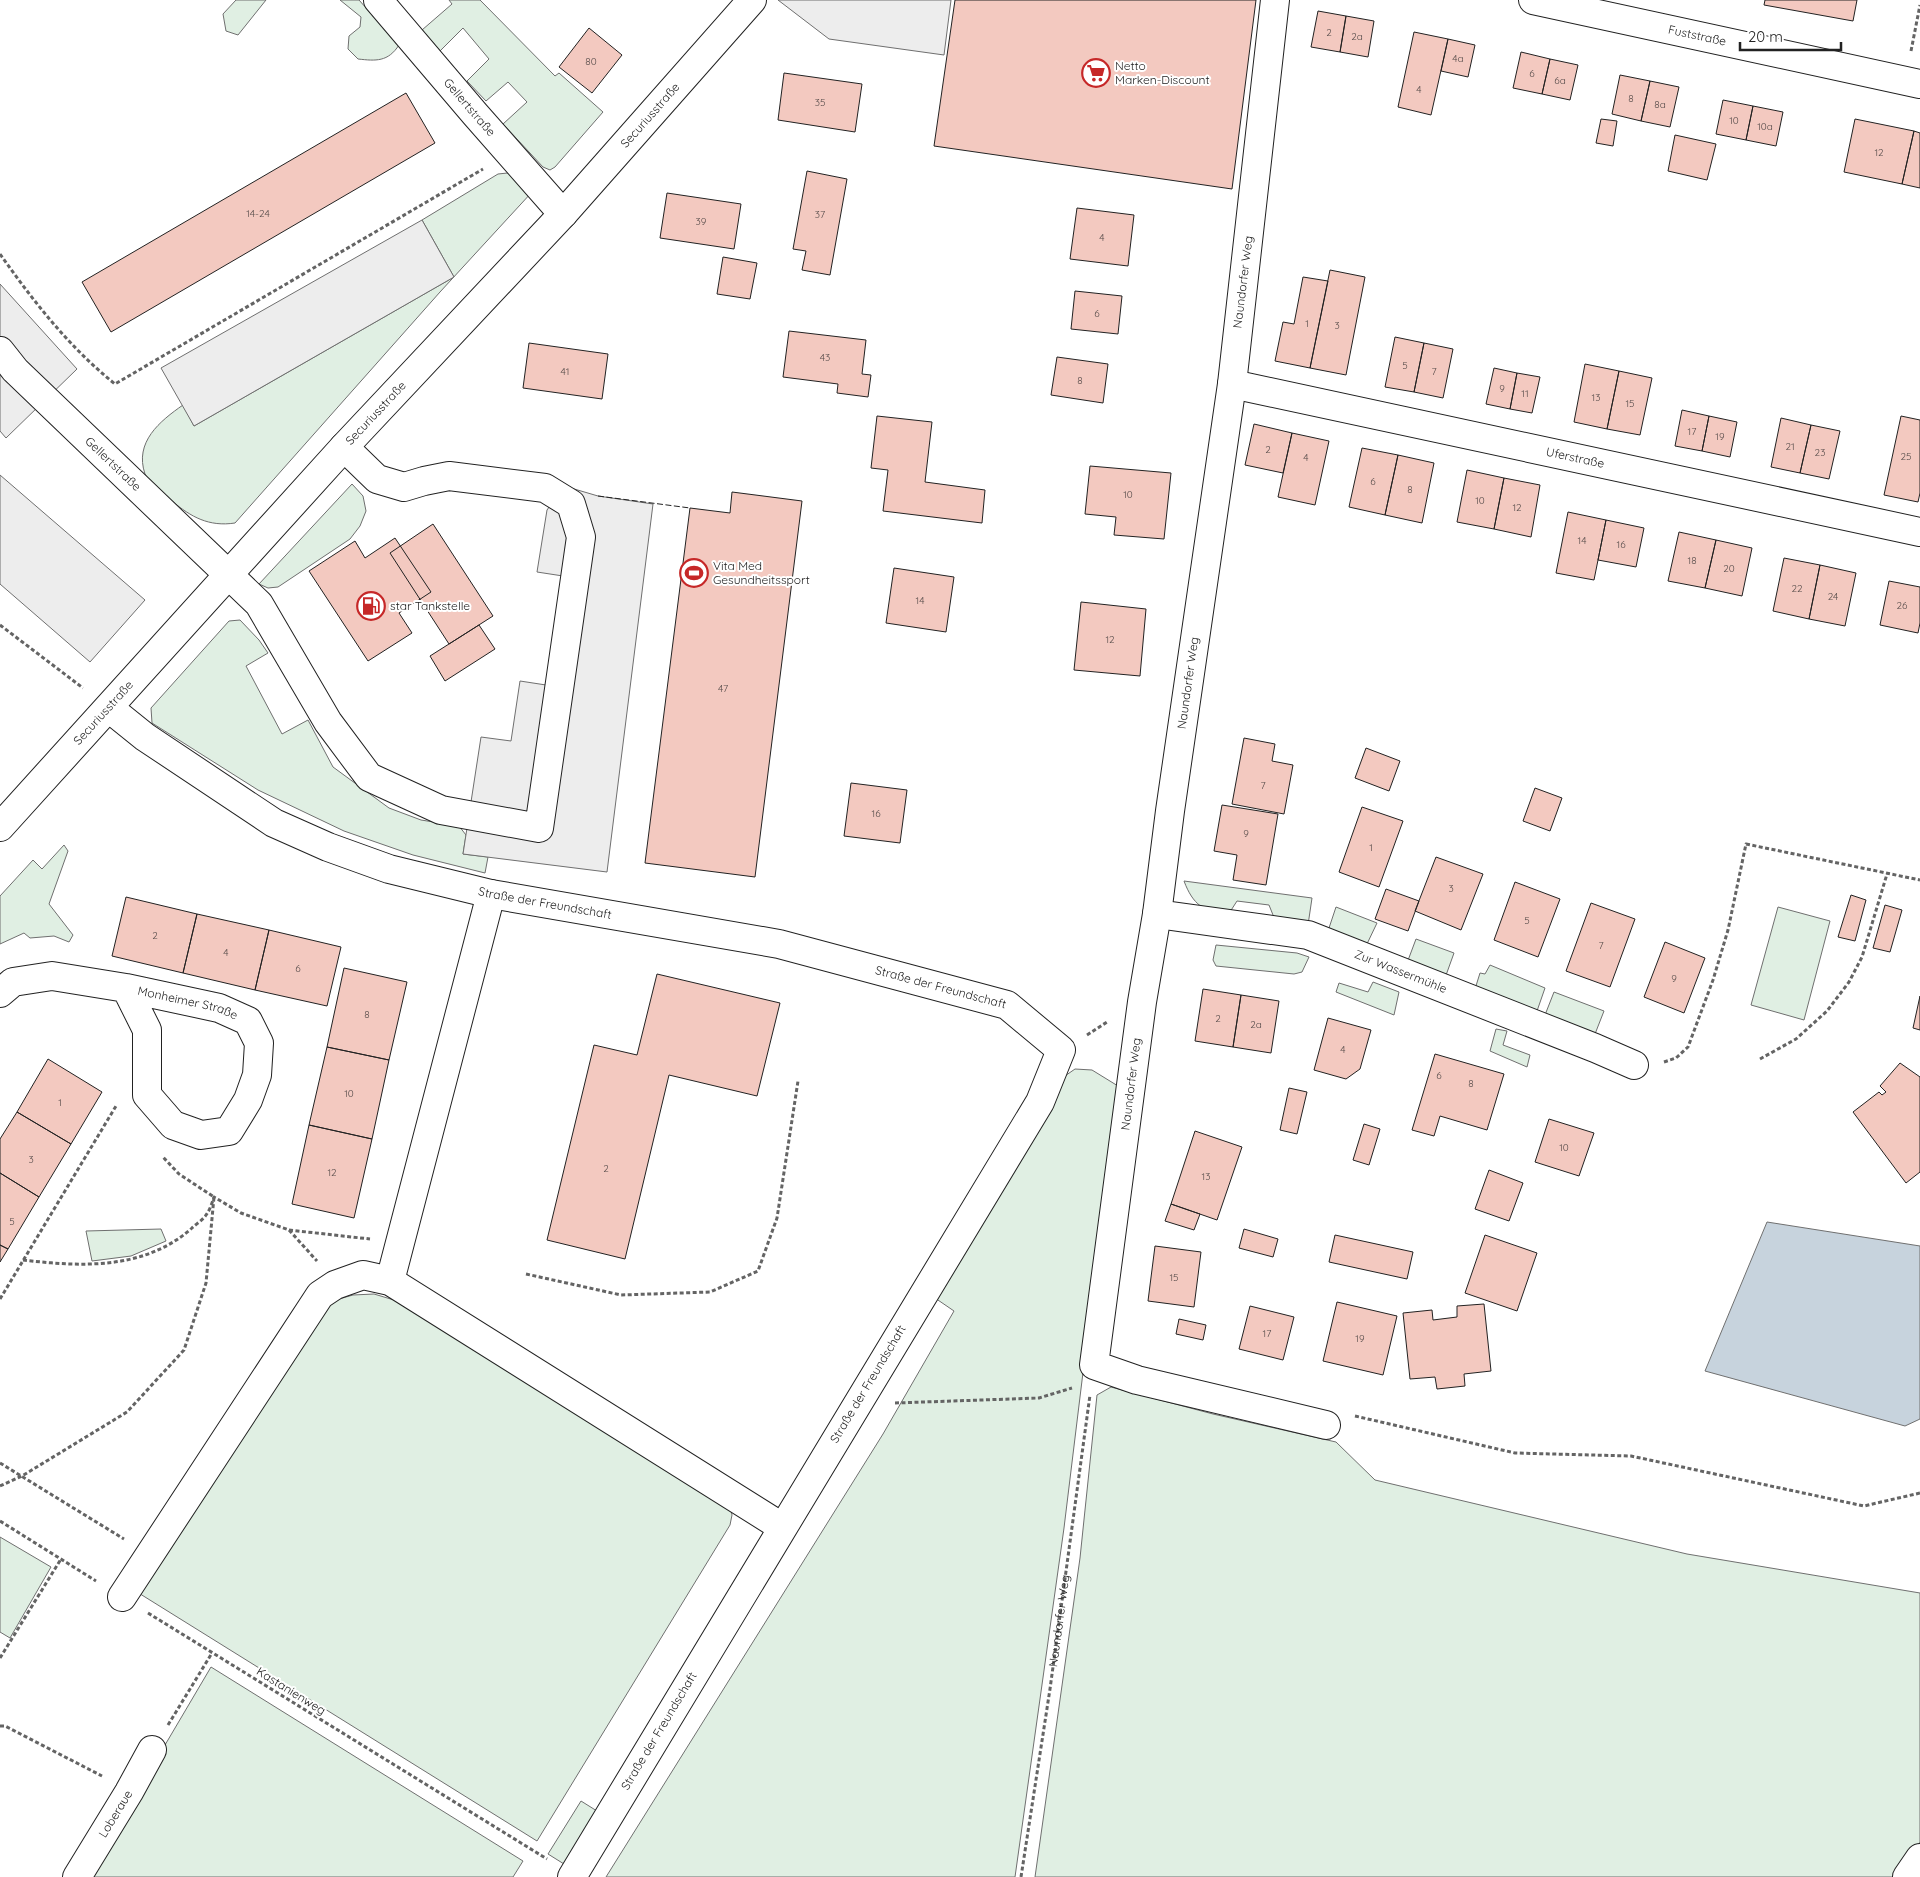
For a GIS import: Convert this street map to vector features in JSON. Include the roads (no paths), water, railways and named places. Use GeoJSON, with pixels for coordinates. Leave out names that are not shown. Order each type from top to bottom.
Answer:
{"type":"FeatureCollection","features":[{"type":"Feature","properties":{"kind":"street","name":"Gellertstraße"},"geometry":{"type":"LineString","coordinates":[[378,0],[563,214]]}},
{"type":"Feature","properties":{"kind":"street","name":"Securiusstraße"},"geometry":{"type":"LineString","coordinates":[[0,827],[228,574],[563,214],[752,0]]}},
{"type":"Feature","properties":{"kind":"street","name":"Naundorfer Weg"},"geometry":{"type":"LineString","coordinates":[[1276,0],[1232,384],[1170,810],[1158,914],[1142,1002],[1093,1373],[1137,1380],[1326,1425]]}},
{"type":"Feature","properties":{"kind":"street","name":"Fuststraße"},"geometry":{"type":"LineString","coordinates":[[1533,0],[1912,82]]}},
{"type":"Feature","properties":{"kind":"street","name":"Gellertstraße"},"geometry":{"type":"LineString","coordinates":[[0,351],[15,370],[259,604],[328,722],[369,777],[441,810],[539,828],[582,537],[571,504],[545,488],[448,476],[404,487],[377,479],[344,448]]}},
{"type":"Feature","properties":{"kind":"street","name":"Uferstraße"},"geometry":{"type":"LineString","coordinates":[[1232,384],[1920,532]]}},
{"type":"Feature","properties":{"kind":"street","name":"Straße der Freundschaft"},"geometry":{"type":"LineString","coordinates":[[109,708],[145,737],[274,822],[328,847],[389,869],[491,894],[779,944],[1007,1005],[1061,1050],[1040,1102],[572,1876]]}},
{"type":"Feature","properties":{"kind":"street"},"geometry":{"type":"LineString","coordinates":[[390,1281],[402,1242],[491,894]]}},
{"type":"Feature","properties":{"kind":"street","name":"Zur Wassermühle"},"geometry":{"type":"LineString","coordinates":[[1158,914],[1308,935],[1595,1048],[1634,1066]]}},
{"type":"Feature","properties":{"kind":"street","name":"Monheimer Straße"},"geometry":{"type":"LineString","coordinates":[[0,993],[13,982],[52,976],[126,988],[219,1008],[248,1021],[259,1043],[257,1075],[248,1100],[229,1131],[201,1135],[173,1125],[147,1095],[147,1030],[126,988]]}},
{"type":"Feature","properties":{"kind":"street"},"geometry":{"type":"LineString","coordinates":[[122,1597],[320,1295],[335,1285],[363,1275],[390,1281],[782,1527]]}},
{"type":"Feature","properties":{"kind":"street","name":"Loberaue"},"geometry":{"type":"LineString","coordinates":[[77,1877],[129,1792],[152,1750]]}},
{"type":"Feature","properties":{"kind":"street"},"geometry":{"type":"LineString","coordinates":[[1908,1877],[1920,1858]]}},
{"type":"Feature","properties":{"kind":"place","name":"Netto Marken-Discount"},"geometry":{"type":"Point","coordinates":[1096,73]}},
{"type":"Feature","properties":{"kind":"place","name":"Vita Med Gesundheitssport"},"geometry":{"type":"Point","coordinates":[694,573]}},
{"type":"Feature","properties":{"kind":"place","name":"star Tankstelle"},"geometry":{"type":"Point","coordinates":[371,606]}}]}
